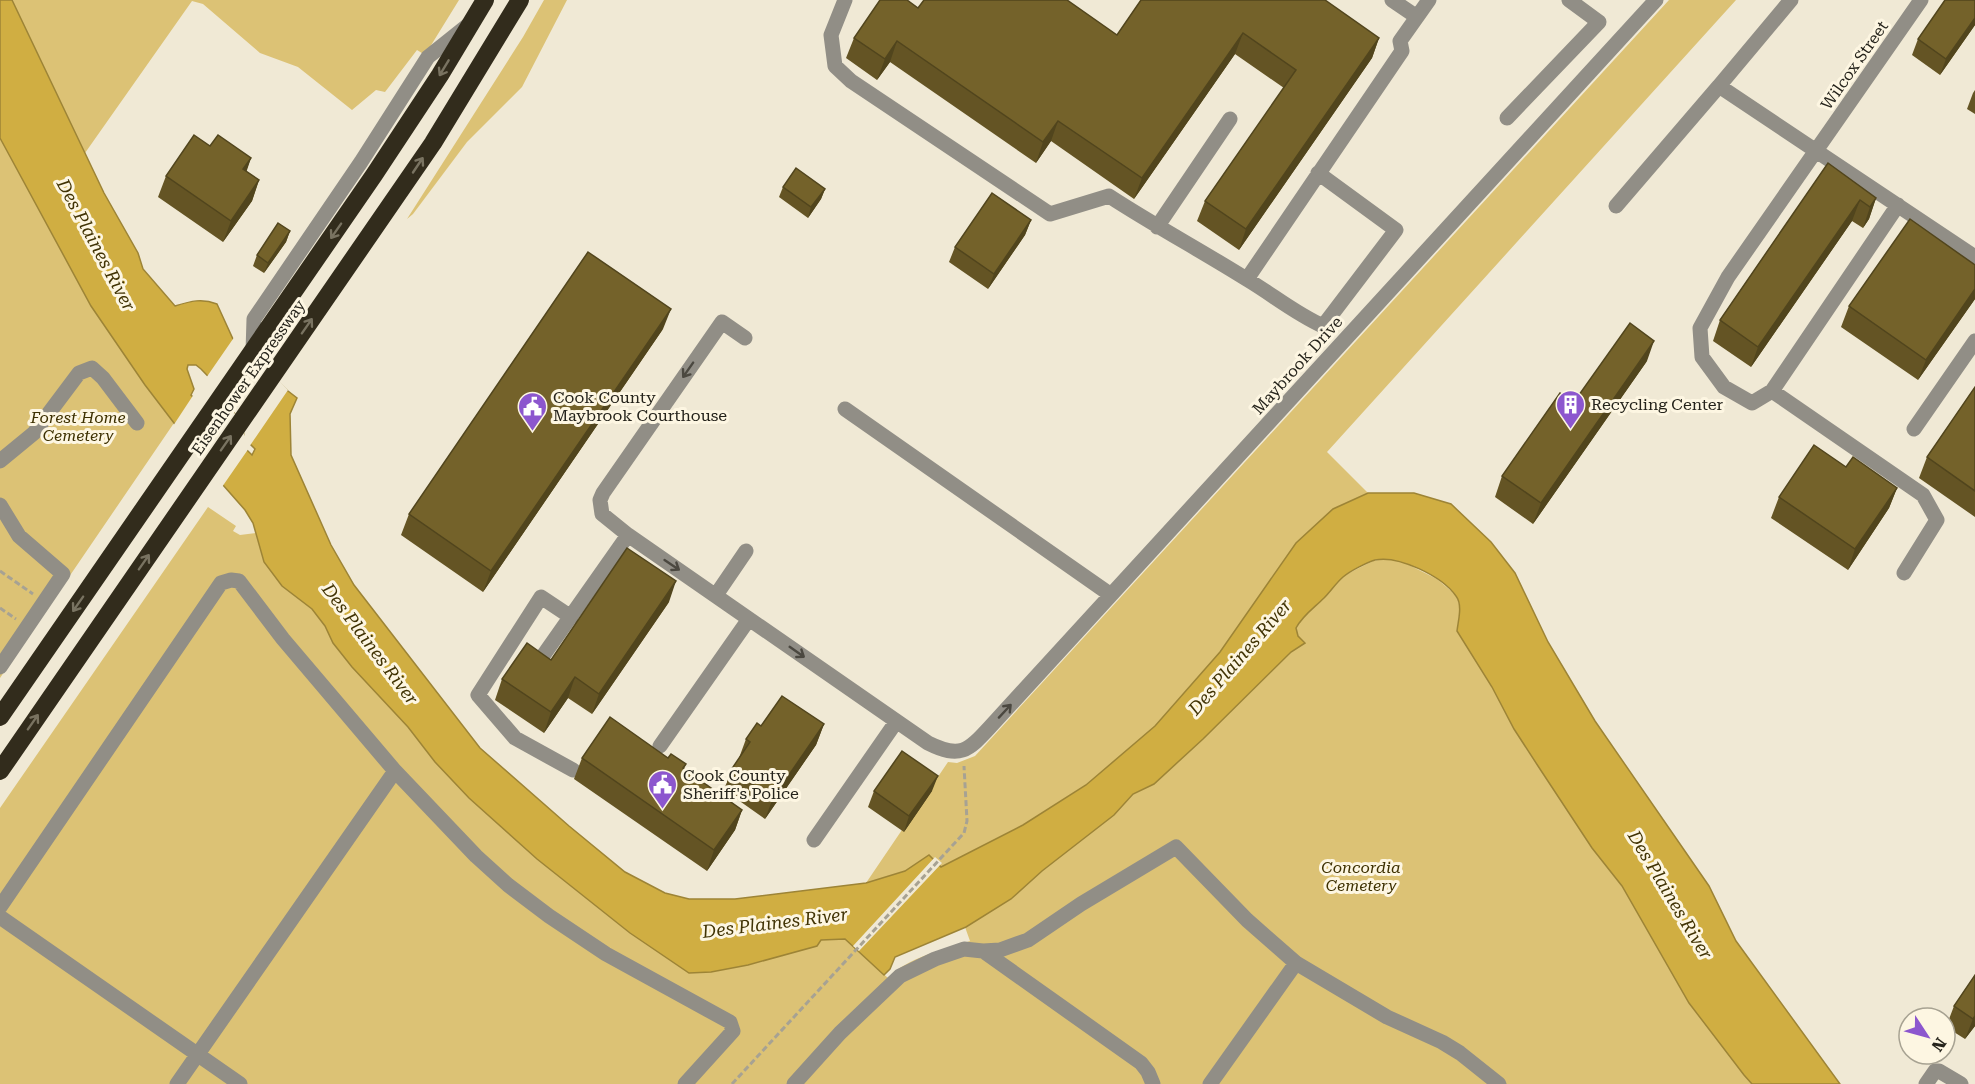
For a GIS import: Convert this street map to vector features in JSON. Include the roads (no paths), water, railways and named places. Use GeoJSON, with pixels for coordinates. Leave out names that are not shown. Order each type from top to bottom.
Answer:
{"type":"FeatureCollection","features":[{"type":"Feature","properties":{"kind":"highway","name":"Eisenhower Expressway"},"geometry":{"type":"LineString","coordinates":[[0,717],[380,166],[440,75],[485,0]]}},
{"type":"Feature","properties":{"kind":"highway","name":"Eisenhower Expressway"},"geometry":{"type":"LineString","coordinates":[[0,771],[433,143],[520,0]]}},
{"type":"Feature","properties":{"kind":"street"},"geometry":{"type":"LineString","coordinates":[[845,0],[831,34],[835,66],[851,81],[1050,214],[1110,196],[1157,227],[1323,326],[1396,230],[1318,173]]}},
{"type":"Feature","properties":{"kind":"street"},"geometry":{"type":"LineString","coordinates":[[1392,0],[1417,17]]}},
{"type":"Feature","properties":{"kind":"street"},"geometry":{"type":"LineString","coordinates":[[1247,279],[1402,51],[1400,40],[1429,0]]}},
{"type":"Feature","properties":{"kind":"street"},"geometry":{"type":"LineString","coordinates":[[1507,118],[1599,22],[1569,0]]}},
{"type":"Feature","properties":{"kind":"street"},"geometry":{"type":"LineString","coordinates":[[1616,206],[1791,0]]}},
{"type":"Feature","properties":{"kind":"street","name":"Wilcox Street"},"geometry":{"type":"LineString","coordinates":[[1772,391],[1752,403],[1724,387],[1702,357],[1700,328],[1728,277],[1921,0]]}},
{"type":"Feature","properties":{"kind":"street","name":"Maybrook Drive"},"geometry":{"type":"LineString","coordinates":[[896,722],[940,749],[963,752],[971,747],[1112,595],[1647,3]]}},
{"type":"Feature","properties":{"kind":"street"},"geometry":{"type":"LineString","coordinates":[[1719,86],[1975,257]]}},
{"type":"Feature","properties":{"kind":"street"},"geometry":{"type":"LineString","coordinates":[[1157,227],[1230,119]]}},
{"type":"Feature","properties":{"kind":"street"},"geometry":{"type":"LineString","coordinates":[[1898,205],[1772,391],[1923,495],[1937,520],[1904,573]]}},
{"type":"Feature","properties":{"kind":"street"},"geometry":{"type":"LineString","coordinates":[[745,338],[722,322],[600,500],[602,514],[628,535],[896,722],[814,840]]}},
{"type":"Feature","properties":{"kind":"street"},"geometry":{"type":"LineString","coordinates":[[1914,429],[1975,341]]}},
{"type":"Feature","properties":{"kind":"street"},"geometry":{"type":"LineString","coordinates":[[0,461],[34,433],[79,373],[92,368],[103,378],[137,423]]}},
{"type":"Feature","properties":{"kind":"street"},"geometry":{"type":"LineString","coordinates":[[845,409],[1112,595]]}},
{"type":"Feature","properties":{"kind":"street"},"geometry":{"type":"LineString","coordinates":[[0,505],[19,536],[63,574],[0,667]]}},
{"type":"Feature","properties":{"kind":"street"},"geometry":{"type":"LineString","coordinates":[[532,672],[628,535]]}},
{"type":"Feature","properties":{"kind":"street"},"geometry":{"type":"LineString","coordinates":[[716,595],[746,551]]}},
{"type":"Feature","properties":{"kind":"street"},"geometry":{"type":"LineString","coordinates":[[0,907],[221,583],[231,580],[238,581],[283,639],[395,771],[476,856],[508,885],[606,954],[730,1022],[733,1031],[685,1084]]}},
{"type":"Feature","properties":{"kind":"street"},"geometry":{"type":"LineString","coordinates":[[571,617],[541,597],[478,695],[515,738],[573,770]]}},
{"type":"Feature","properties":{"kind":"street"},"geometry":{"type":"LineString","coordinates":[[660,746],[749,619]]}},
{"type":"Feature","properties":{"kind":"street"},"geometry":{"type":"LineString","coordinates":[[177,1084],[395,771]]}},
{"type":"Feature","properties":{"kind":"street"},"geometry":{"type":"LineString","coordinates":[[794,1084],[840,1032],[900,976],[952,952],[964,949],[1000,950],[1028,940],[1089,899],[1176,847],[1247,920],[1296,963],[1387,1017],[1442,1042],[1460,1053],[1499,1084]]}},
{"type":"Feature","properties":{"kind":"street"},"geometry":{"type":"LineString","coordinates":[[0,917],[240,1084]]}},
{"type":"Feature","properties":{"kind":"street"},"geometry":{"type":"LineString","coordinates":[[983,951],[1141,1063],[1153,1084]]}},
{"type":"Feature","properties":{"kind":"street"},"geometry":{"type":"LineString","coordinates":[[1210,1084],[1296,963]]}},
{"type":"Feature","properties":{"kind":"street"},"geometry":{"type":"LineString","coordinates":[[1926,1084],[1935,1071],[1961,1084]]}},
{"type":"Feature","properties":{"kind":"water","name":"Des Plaines River"},"geometry":{"type":"Polygon","coordinates":[[[0,0],[12,0],[104,193],[138,253],[143,269],[175,306],[196,301],[217,304],[233,339],[297,398],[290,414],[291,455],[331,545],[354,585],[480,748],[625,872],[665,893],[689,899],[735,899],[866,883],[905,871],[929,855],[941,867],[1023,825],[1086,785],[1155,726],[1220,652],[1296,543],[1333,509],[1368,493],[1414,493],[1451,504],[1491,542],[1515,573],[1548,642],[1595,721],[1709,886],[1736,941],[1840,1084],[1752,1084],[1744,1075],[1689,1003],[1622,886],[1592,848],[1514,729],[1492,687],[1457,631],[1460,608],[1456,596],[1441,581],[1419,569],[1385,559],[1367,563],[1340,579],[1305,615],[1296,628],[1298,636],[1305,643],[1291,652],[1154,784],[1133,794],[1114,815],[1042,871],[1011,899],[966,927],[895,957],[890,969],[884,975],[845,939],[821,940],[817,946],[748,965],[711,972],[689,973],[630,933],[537,859],[469,798],[352,667],[333,643],[325,626],[312,609],[282,586],[264,562],[253,523],[245,510],[186,443],[91,306],[0,138],[0,0]],[[188,365],[187,369],[194,389],[191,395],[252,455],[255,449],[249,443],[228,397],[196,365],[188,365]]]}},
{"type":"Feature","properties":{"kind":"place","name":"Recycling Center"},"geometry":{"type":"Point","coordinates":[1570,430]}},
{"type":"Feature","properties":{"kind":"place","name":"Cook County Maybrook Courthouse"},"geometry":{"type":"Point","coordinates":[532,432]}},
{"type":"Feature","properties":{"kind":"place","name":"Cook County Sheriff's Police"},"geometry":{"type":"Point","coordinates":[662,810]}},
{"type":"Feature","properties":{"kind":"park label","name":"Forest Home Cemetery"},"geometry":{"type":"Point","coordinates":[78,426]}},
{"type":"Feature","properties":{"kind":"park label","name":"Concordia Cemetery"},"geometry":{"type":"Point","coordinates":[1361,876]}}]}
